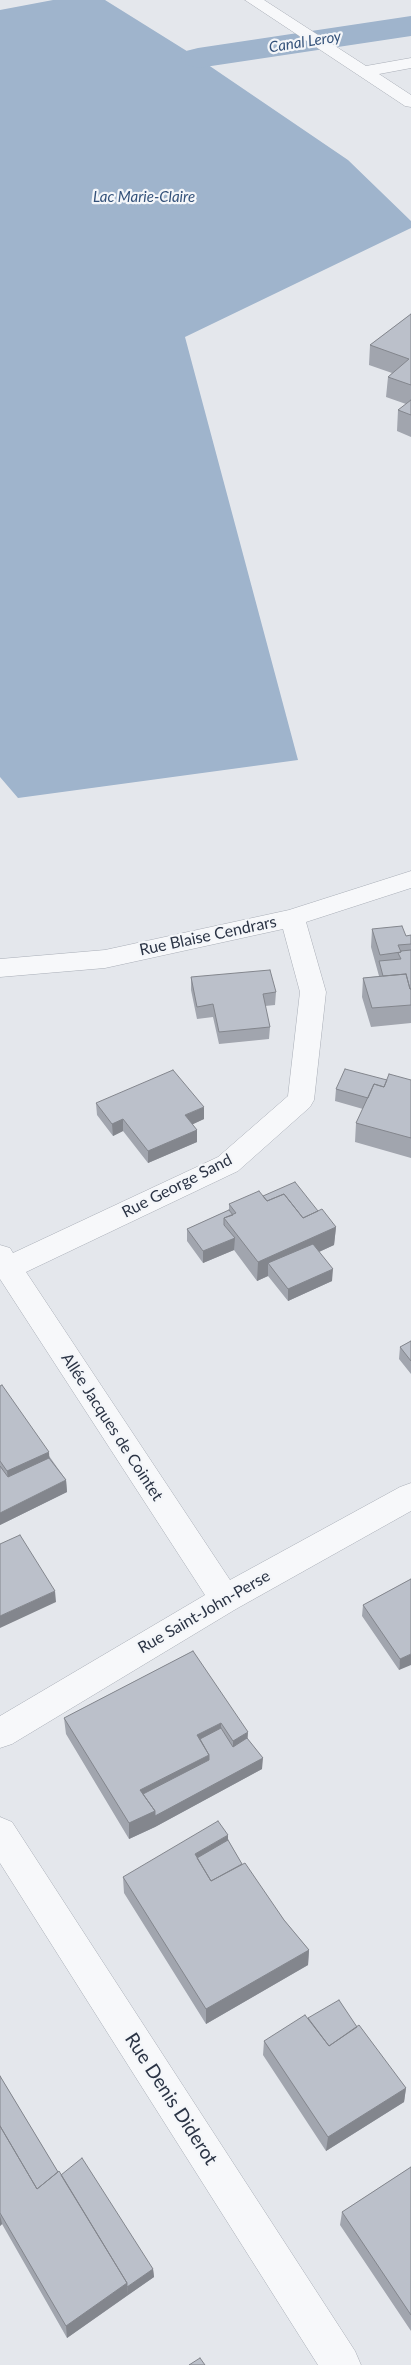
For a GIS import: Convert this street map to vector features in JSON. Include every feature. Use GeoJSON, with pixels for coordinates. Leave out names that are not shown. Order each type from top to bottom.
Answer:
{"type":"FeatureCollection","features":[{"type":"Feature","properties":{"kind":"street"},"geometry":{"type":"LineString","coordinates":[[254,0],[411,102]]}},
{"type":"Feature","properties":{"kind":"street"},"geometry":{"type":"LineString","coordinates":[[366,71],[411,63]]}},
{"type":"Feature","properties":{"kind":"street","name":"Rue Blaise Cendrars"},"geometry":{"type":"LineString","coordinates":[[0,968],[105,958],[292,918],[411,879]]}},
{"type":"Feature","properties":{"kind":"street","name":"Rue George Sand"},"geometry":{"type":"LineString","coordinates":[[4,1262],[228,1164],[301,1100],[313,992],[292,918]]}},
{"type":"Feature","properties":{"kind":"street","name":"Allée Jacques de Cointet"},"geometry":{"type":"LineString","coordinates":[[4,1262],[225,1599]]}},
{"type":"Feature","properties":{"kind":"street","name":"Rue Saint-John-Perse"},"geometry":{"type":"LineString","coordinates":[[0,1733],[225,1599],[411,1496]]}},
{"type":"Feature","properties":{"kind":"street","name":"Rue Denis Diderot"},"geometry":{"type":"LineString","coordinates":[[0,1832],[341,2365]]}},
{"type":"Feature","properties":{"kind":"water","name":"Lac Marie-Claire"},"geometry":{"type":"Polygon","coordinates":[[[53,0],[105,0],[198,58],[348,160],[411,221],[411,228],[185,337],[298,760],[18,798],[0,777],[0,10],[53,0]]]}},
{"type":"Feature","properties":{"kind":"building"},"geometry":{"type":"Polygon","coordinates":[[[411,314],[411,385],[388,377],[409,359],[370,345],[411,314]]]}},
{"type":"Feature","properties":{"kind":"building"},"geometry":{"type":"Polygon","coordinates":[[[411,400],[411,415],[398,410],[411,400]]]}},
{"type":"Feature","properties":{"kind":"building"},"geometry":{"type":"Polygon","coordinates":[[[402,926],[406,936],[411,935],[411,944],[398,945],[401,952],[380,955],[372,929],[402,926]]]}},
{"type":"Feature","properties":{"kind":"building"},"geometry":{"type":"Polygon","coordinates":[[[411,950],[410,989],[406,974],[383,976],[379,961],[401,959],[398,953],[411,950]]]}},
{"type":"Feature","properties":{"kind":"building"},"geometry":{"type":"Polygon","coordinates":[[[270,970],[276,992],[263,994],[270,1027],[219,1032],[213,1004],[197,1007],[191,977],[270,970]]]}},
{"type":"Feature","properties":{"kind":"building"},"geometry":{"type":"Polygon","coordinates":[[[406,974],[411,989],[411,1005],[372,1008],[363,978],[406,974]]]}},
{"type":"Feature","properties":{"kind":"building"},"geometry":{"type":"Polygon","coordinates":[[[345,1069],[387,1080],[384,1087],[374,1084],[368,1098],[336,1089],[345,1069]]]}},
{"type":"Feature","properties":{"kind":"building"},"geometry":{"type":"Polygon","coordinates":[[[173,1070],[204,1107],[185,1115],[197,1130],[148,1151],[123,1119],[112,1124],[96,1103],[173,1070]]]}},
{"type":"Feature","properties":{"kind":"building"},"geometry":{"type":"Polygon","coordinates":[[[389,1074],[411,1080],[411,1138],[356,1123],[374,1084],[384,1087],[389,1074]]]}},
{"type":"Feature","properties":{"kind":"building"},"geometry":{"type":"Polygon","coordinates":[[[295,1182],[318,1211],[303,1218],[284,1194],[267,1201],[263,1196],[295,1182]]]}},
{"type":"Feature","properties":{"kind":"building"},"geometry":{"type":"Polygon","coordinates":[[[259,1191],[267,1201],[284,1194],[303,1218],[322,1209],[336,1227],[258,1262],[224,1218],[236,1213],[229,1204],[259,1191]]]}},
{"type":"Feature","properties":{"kind":"building"},"geometry":{"type":"Polygon","coordinates":[[[229,1210],[233,1215],[224,1218],[224,1225],[235,1238],[203,1251],[187,1229],[229,1210]]]}},
{"type":"Feature","properties":{"kind":"building"},"geometry":{"type":"Polygon","coordinates":[[[313,1244],[333,1269],[288,1289],[268,1263],[313,1244]]]}},
{"type":"Feature","properties":{"kind":"building"},"geometry":{"type":"Polygon","coordinates":[[[411,1341],[411,1361],[400,1347],[411,1341]]]}},
{"type":"Feature","properties":{"kind":"building"},"geometry":{"type":"Polygon","coordinates":[[[2,1385],[49,1452],[7,1471],[0,1461],[0,1386],[2,1385]]]}},
{"type":"Feature","properties":{"kind":"building"},"geometry":{"type":"Polygon","coordinates":[[[49,1458],[66,1480],[0,1513],[0,1466],[8,1477],[49,1458]]]}},
{"type":"Feature","properties":{"kind":"building"},"geometry":{"type":"Polygon","coordinates":[[[20,1535],[55,1591],[0,1616],[0,1544],[20,1535]]]}},
{"type":"Feature","properties":{"kind":"building"},"geometry":{"type":"Polygon","coordinates":[[[411,1579],[411,1654],[400,1659],[363,1605],[411,1579]]]}},
{"type":"Feature","properties":{"kind":"building"},"geometry":{"type":"Polygon","coordinates":[[[193,1651],[248,1732],[233,1741],[221,1723],[197,1735],[209,1755],[140,1790],[155,1811],[129,1823],[64,1718],[193,1651]]]}},
{"type":"Feature","properties":{"kind":"building"},"geometry":{"type":"Polygon","coordinates":[[[221,1728],[233,1747],[247,1738],[263,1758],[155,1816],[155,1811],[143,1794],[209,1760],[209,1755],[200,1739],[221,1728]]]}},
{"type":"Feature","properties":{"kind":"building"},"geometry":{"type":"Polygon","coordinates":[[[218,1821],[228,1835],[195,1854],[211,1881],[245,1863],[284,1920],[309,1950],[206,2009],[123,1877],[218,1821]]]}},
{"type":"Feature","properties":{"kind":"building"},"geometry":{"type":"Polygon","coordinates":[[[228,1840],[242,1864],[211,1881],[197,1858],[228,1840]]]}},
{"type":"Feature","properties":{"kind":"building"},"geometry":{"type":"Polygon","coordinates":[[[339,2000],[357,2027],[329,2046],[308,2018],[339,2000]]]}},
{"type":"Feature","properties":{"kind":"building"},"geometry":{"type":"Polygon","coordinates":[[[305,2015],[329,2046],[359,2025],[406,2088],[328,2137],[264,2041],[305,2015]]]}},
{"type":"Feature","properties":{"kind":"building"},"geometry":{"type":"Polygon","coordinates":[[[0,2076],[58,2172],[37,2189],[0,2126],[0,2076]]]}},
{"type":"Feature","properties":{"kind":"building"},"geometry":{"type":"Polygon","coordinates":[[[0,2126],[37,2189],[59,2171],[127,2283],[66,2326],[0,2213],[0,2126]]]}},
{"type":"Feature","properties":{"kind":"building"},"geometry":{"type":"Polygon","coordinates":[[[82,2158],[153,2269],[127,2287],[127,2283],[61,2175],[82,2158]]]}},
{"type":"Feature","properties":{"kind":"building"},"geometry":{"type":"Polygon","coordinates":[[[411,2167],[411,2315],[342,2212],[411,2167]]]}},
{"type":"Feature","properties":{"kind":"building"},"geometry":{"type":"Polygon","coordinates":[[[200,2358],[205,2365],[189,2365],[200,2358]]]}},
{"type":"Feature","properties":{"kind":"waterway","name":"Canal Leroy"},"geometry":{"type":"LineString","coordinates":[[198,58],[411,26]]}}]}
